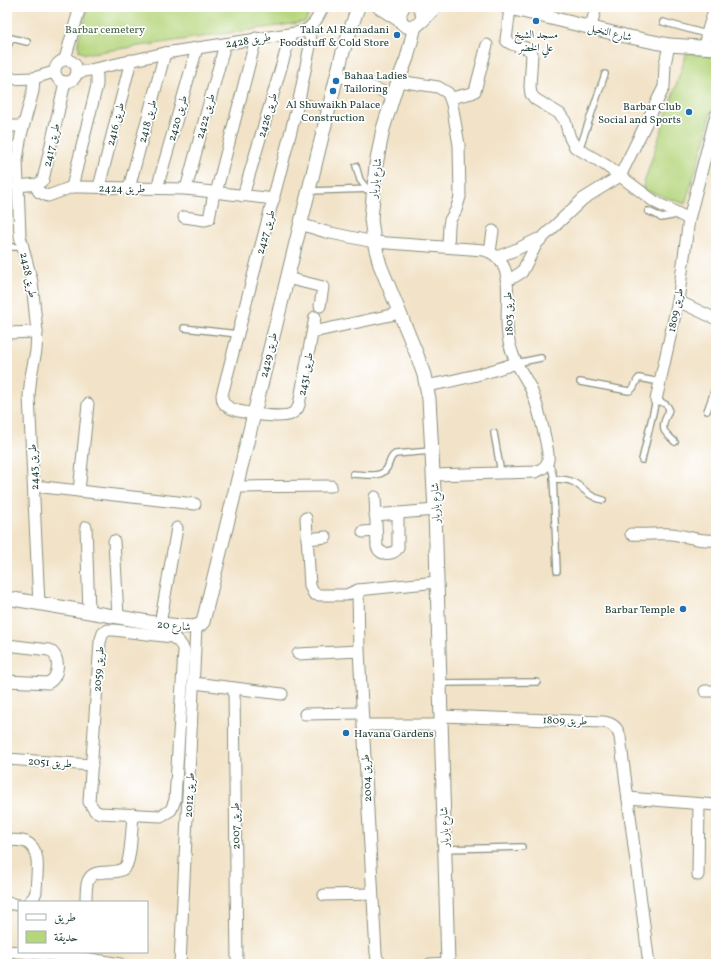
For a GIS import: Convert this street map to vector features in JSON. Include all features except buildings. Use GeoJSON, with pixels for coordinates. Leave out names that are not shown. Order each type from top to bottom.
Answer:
{"type":"FeatureCollection","features":[{"type":"Feature","properties":{"kind":"street"},"geometry":{"type":"LineString","coordinates":[[65,59],[80,7]]}},
{"type":"Feature","properties":{"kind":"street"},"geometry":{"type":"LineString","coordinates":[[305,30],[313,24],[323,7]]}},
{"type":"Feature","properties":{"kind":"street","name":"طريق 2429"},"geometry":{"type":"LineString","coordinates":[[236,487],[342,55],[358,7]]}},
{"type":"Feature","properties":{"kind":"street"},"geometry":{"type":"LineString","coordinates":[[379,7],[410,23]]}},
{"type":"Feature","properties":{"kind":"street"},"geometry":{"type":"LineString","coordinates":[[403,7],[400,15],[410,23]]}},
{"type":"Feature","properties":{"kind":"street"},"geometry":{"type":"LineString","coordinates":[[410,23],[423,14],[419,7]]}},
{"type":"Feature","properties":{"kind":"street"},"geometry":{"type":"LineString","coordinates":[[410,23],[435,7]]}},
{"type":"Feature","properties":{"kind":"street"},"geometry":{"type":"LineString","coordinates":[[591,27],[596,7]]}},
{"type":"Feature","properties":{"kind":"street"},"geometry":{"type":"LineString","coordinates":[[709,48],[708,31],[715,7]]}},
{"type":"Feature","properties":{"kind":"street"},"geometry":{"type":"LineString","coordinates":[[508,8],[506,40],[510,44],[526,47],[532,54],[531,94],[538,101],[557,111],[565,120],[572,143],[579,150],[604,164],[655,202],[689,219]]}},
{"type":"Feature","properties":{"kind":"street","name":"شارع النخيل"},"geometry":{"type":"LineString","coordinates":[[508,8],[550,12],[591,27],[669,45],[709,48]]}},
{"type":"Feature","properties":{"kind":"street","name":"شارع باربار"},"geometry":{"type":"LineString","coordinates":[[410,23],[407,58],[393,95],[370,189],[371,218],[374,242],[380,265],[418,355],[426,386],[430,412],[434,475],[448,964]]}},
{"type":"Feature","properties":{"kind":"street","name":"طريق 2428"},"geometry":{"type":"LineString","coordinates":[[77,73],[165,53],[256,38],[291,34],[305,30]]}},
{"type":"Feature","properties":{"kind":"street","name":"طريق 2427"},"geometry":{"type":"LineString","coordinates":[[254,414],[228,408],[224,404],[222,398],[299,100],[311,41],[305,30]]}},
{"type":"Feature","properties":{"kind":"street","name":"طريق 2426"},"geometry":{"type":"LineString","coordinates":[[243,196],[291,34]]}},
{"type":"Feature","properties":{"kind":"street"},"geometry":{"type":"LineString","coordinates":[[184,216],[208,220],[210,216],[256,38]]}},
{"type":"Feature","properties":{"kind":"street","name":"طريق 2422"},"geometry":{"type":"LineString","coordinates":[[186,189],[225,44]]}},
{"type":"Feature","properties":{"kind":"street"},"geometry":{"type":"LineString","coordinates":[[452,101],[475,91],[486,45]]}},
{"type":"Feature","properties":{"kind":"street"},"geometry":{"type":"LineString","coordinates":[[506,279],[514,277],[522,272],[534,247],[588,195],[609,184],[620,176],[664,87],[665,64],[669,45]]}},
{"type":"Feature","properties":{"kind":"street","name":"طريق 2420"},"geometry":{"type":"LineString","coordinates":[[157,188],[197,48]]}},
{"type":"Feature","properties":{"kind":"street","name":"طريق 2418"},"geometry":{"type":"LineString","coordinates":[[129,188],[165,53]]}},
{"type":"Feature","properties":{"kind":"street"},"geometry":{"type":"LineString","coordinates":[[65,59],[74,63],[77,73],[74,78],[65,82],[57,78],[54,68],[58,62],[65,59]]}},
{"type":"Feature","properties":{"kind":"street","name":"طريق 2416"},"geometry":{"type":"LineString","coordinates":[[99,188],[131,60]]}},
{"type":"Feature","properties":{"kind":"street"},"geometry":{"type":"LineString","coordinates":[[72,187],[97,85],[95,68]]}},
{"type":"Feature","properties":{"kind":"street"},"geometry":{"type":"LineString","coordinates":[[7,79],[34,78],[54,72]]}},
{"type":"Feature","properties":{"kind":"street"},"geometry":{"type":"LineString","coordinates":[[337,76],[393,95]]}},
{"type":"Feature","properties":{"kind":"street","name":"طريق 2428"},"geometry":{"type":"LineString","coordinates":[[34,78],[23,126],[12,187],[22,246],[32,282],[37,332]]}},
{"type":"Feature","properties":{"kind":"street"},"geometry":{"type":"LineString","coordinates":[[398,81],[438,87],[443,90],[452,101],[459,145],[460,197],[459,204],[450,220],[448,247]]}},
{"type":"Feature","properties":{"kind":"street","name":"طريق 2417"},"geometry":{"type":"LineString","coordinates":[[35,185],[42,182],[44,178],[65,82]]}},
{"type":"Feature","properties":{"kind":"street","name":"طريق 1809"},"geometry":{"type":"LineString","coordinates":[[656,400],[678,301],[689,219],[716,115]]}},
{"type":"Feature","properties":{"kind":"street"},"geometry":{"type":"LineString","coordinates":[[7,126],[23,126]]}},
{"type":"Feature","properties":{"kind":"street"},"geometry":{"type":"LineString","coordinates":[[12,187],[35,185]]}},
{"type":"Feature","properties":{"kind":"street","name":"طريق 2424"},"geometry":{"type":"LineString","coordinates":[[35,185],[39,192],[48,196],[72,187],[157,188],[186,189],[274,199]]}},
{"type":"Feature","properties":{"kind":"street"},"geometry":{"type":"LineString","coordinates":[[300,224],[326,232],[374,242],[448,247],[493,254],[531,243],[545,235]]}},
{"type":"Feature","properties":{"kind":"street"},"geometry":{"type":"LineString","coordinates":[[493,230],[493,254]]}},
{"type":"Feature","properties":{"kind":"street","name":"طريق 1803"},"geometry":{"type":"LineString","coordinates":[[493,254],[503,266],[506,279],[507,332],[516,363],[530,387],[538,407],[548,455],[547,464]]}},
{"type":"Feature","properties":{"kind":"street"},"geometry":{"type":"LineString","coordinates":[[287,278],[323,287],[320,306]]}},
{"type":"Feature","properties":{"kind":"street"},"geometry":{"type":"LineString","coordinates":[[678,301],[716,319]]}},
{"type":"Feature","properties":{"kind":"street"},"geometry":{"type":"LineString","coordinates":[[313,332],[400,313]]}},
{"type":"Feature","properties":{"kind":"street","name":"طريق 2431"},"geometry":{"type":"LineString","coordinates":[[254,414],[288,416],[298,409],[315,317]]}},
{"type":"Feature","properties":{"kind":"street"},"geometry":{"type":"LineString","coordinates":[[7,333],[37,332]]}},
{"type":"Feature","properties":{"kind":"street","name":"طريق 2443"},"geometry":{"type":"LineString","coordinates":[[37,332],[36,351],[30,376],[29,389],[39,604]]}},
{"type":"Feature","properties":{"kind":"street"},"geometry":{"type":"LineString","coordinates":[[426,386],[473,377],[516,363]]}},
{"type":"Feature","properties":{"kind":"street"},"geometry":{"type":"LineString","coordinates":[[80,491],[88,404]]}},
{"type":"Feature","properties":{"kind":"street"},"geometry":{"type":"LineString","coordinates":[[434,475],[535,472],[544,468],[547,464]]}},
{"type":"Feature","properties":{"kind":"street"},"geometry":{"type":"LineString","coordinates":[[34,486],[195,504]]}},
{"type":"Feature","properties":{"kind":"street"},"geometry":{"type":"LineString","coordinates":[[236,487],[331,486]]}},
{"type":"Feature","properties":{"kind":"street","name":"شارع 20"},"geometry":{"type":"LineString","coordinates":[[7,598],[160,624],[196,627],[200,625],[205,618],[236,487]]}},
{"type":"Feature","properties":{"kind":"street"},"geometry":{"type":"LineString","coordinates":[[374,497],[377,547],[380,552],[393,552],[397,550],[399,546],[398,513]]}},
{"type":"Feature","properties":{"kind":"street"},"geometry":{"type":"LineString","coordinates":[[375,515],[435,510]]}},
{"type":"Feature","properties":{"kind":"street"},"geometry":{"type":"LineString","coordinates":[[306,518],[310,586],[312,592],[320,595],[342,595],[358,590],[437,582]]}},
{"type":"Feature","properties":{"kind":"street"},"geometry":{"type":"LineString","coordinates":[[86,527],[89,612]]}},
{"type":"Feature","properties":{"kind":"street"},"geometry":{"type":"LineString","coordinates":[[160,624],[177,528]]}},
{"type":"Feature","properties":{"kind":"street"},"geometry":{"type":"LineString","coordinates":[[363,532],[376,531]]}},
{"type":"Feature","properties":{"kind":"street"},"geometry":{"type":"LineString","coordinates":[[631,534],[646,535],[661,533],[708,541],[716,540]]}},
{"type":"Feature","properties":{"kind":"street"},"geometry":{"type":"LineString","coordinates":[[307,538],[326,536]]}},
{"type":"Feature","properties":{"kind":"street"},"geometry":{"type":"LineString","coordinates":[[114,540],[118,617]]}},
{"type":"Feature","properties":{"kind":"street","name":"طريق 2004"},"geometry":{"type":"LineString","coordinates":[[358,590],[359,652],[372,894],[376,956],[382,964]]}},
{"type":"Feature","properties":{"kind":"street","name":"طريق 2012"},"geometry":{"type":"LineString","coordinates":[[180,964],[196,627]]}},
{"type":"Feature","properties":{"kind":"street","name":"طريق 2059"},"geometry":{"type":"LineString","coordinates":[[108,630],[114,630],[175,638],[184,650],[175,800],[171,810],[161,816],[100,813],[92,807],[89,797],[92,765],[100,642],[103,633],[108,630]]}},
{"type":"Feature","properties":{"kind":"street"},"geometry":{"type":"LineString","coordinates":[[7,645],[49,650],[53,652],[57,660],[55,678],[48,683],[7,681]]}},
{"type":"Feature","properties":{"kind":"street"},"geometry":{"type":"LineString","coordinates":[[298,654],[359,652]]}},
{"type":"Feature","properties":{"kind":"street"},"geometry":{"type":"LineString","coordinates":[[194,683],[282,694]]}},
{"type":"Feature","properties":{"kind":"street","name":"طريق 2007"},"geometry":{"type":"LineString","coordinates":[[234,688],[237,964]]}},
{"type":"Feature","properties":{"kind":"street"},"geometry":{"type":"LineString","coordinates":[[305,714],[362,713]]}},
{"type":"Feature","properties":{"kind":"street","name":"طريق 1809"},"geometry":{"type":"LineString","coordinates":[[363,725],[441,720],[603,722],[616,728],[619,734],[628,798],[649,964]]}},
{"type":"Feature","properties":{"kind":"street","name":"طريق 2051"},"geometry":{"type":"LineString","coordinates":[[7,759],[92,765]]}},
{"type":"Feature","properties":{"kind":"street"},"geometry":{"type":"LineString","coordinates":[[628,798],[716,805]]}},
{"type":"Feature","properties":{"kind":"street"},"geometry":{"type":"LineString","coordinates":[[698,875],[699,804]]}},
{"type":"Feature","properties":{"kind":"street"},"geometry":{"type":"LineString","coordinates":[[86,901],[87,885],[91,877],[99,872],[120,871],[126,866],[129,858],[132,814]]}},
{"type":"Feature","properties":{"kind":"street"},"geometry":{"type":"LineString","coordinates":[[7,840],[25,842],[35,851],[37,860],[36,892],[30,901]]}},
{"type":"Feature","properties":{"kind":"street"},"geometry":{"type":"LineString","coordinates":[[324,895],[372,894]]}},
{"type":"Feature","properties":{"kind":"street"},"geometry":{"type":"LineString","coordinates":[[7,904],[18,904]]}},
{"type":"Feature","properties":{"kind":"street"},"geometry":{"type":"LineString","coordinates":[[7,951],[18,952]]}},
{"type":"Feature","properties":{"kind":"street"},"geometry":{"type":"LineString","coordinates":[[31,953],[84,958],[120,964]]}},
{"type":"Feature","properties":{"kind":"street"},"geometry":{"type":"LineString","coordinates":[[430,964],[448,964]]}},
{"type":"Feature","properties":{"kind":"lane"},"geometry":{"type":"LineString","coordinates":[[663,22],[708,31]]}},
{"type":"Feature","properties":{"kind":"lane"},"geometry":{"type":"LineString","coordinates":[[7,47],[9,44],[9,38],[27,42]]}},
{"type":"Feature","properties":{"kind":"lane"},"geometry":{"type":"LineString","coordinates":[[579,150],[605,74]]}},
{"type":"Feature","properties":{"kind":"lane"},"geometry":{"type":"LineString","coordinates":[[299,100],[329,109]]}},
{"type":"Feature","properties":{"kind":"lane"},"geometry":{"type":"LineString","coordinates":[[356,166],[360,180],[370,189]]}},
{"type":"Feature","properties":{"kind":"lane"},"geometry":{"type":"LineString","coordinates":[[308,191],[370,189]]}},
{"type":"Feature","properties":{"kind":"lane"},"geometry":{"type":"LineString","coordinates":[[648,211],[657,214],[661,218],[672,216],[676,212]]}},
{"type":"Feature","properties":{"kind":"lane"},"geometry":{"type":"LineString","coordinates":[[7,247],[22,246]]}},
{"type":"Feature","properties":{"kind":"lane"},"geometry":{"type":"LineString","coordinates":[[184,328],[238,334]]}},
{"type":"Feature","properties":{"kind":"lane"},"geometry":{"type":"LineString","coordinates":[[516,363],[541,358]]}},
{"type":"Feature","properties":{"kind":"lane"},"geometry":{"type":"LineString","coordinates":[[580,382],[629,391],[633,389],[636,380],[639,378],[660,382]]}},
{"type":"Feature","properties":{"kind":"lane"},"geometry":{"type":"LineString","coordinates":[[707,411],[716,386]]}},
{"type":"Feature","properties":{"kind":"lane"},"geometry":{"type":"LineString","coordinates":[[642,460],[656,400],[668,406],[669,409],[664,424],[664,430],[675,442]]}},
{"type":"Feature","properties":{"kind":"lane"},"geometry":{"type":"LineString","coordinates":[[494,433],[501,473]]}},
{"type":"Feature","properties":{"kind":"lane"},"geometry":{"type":"LineString","coordinates":[[353,474],[378,475],[386,470],[391,458],[395,454],[432,451]]}},
{"type":"Feature","properties":{"kind":"lane","name":"طريق 1803"},"geometry":{"type":"LineString","coordinates":[[547,464],[553,471],[557,572]]}},
{"type":"Feature","properties":{"kind":"lane"},"geometry":{"type":"LineString","coordinates":[[553,478],[574,482],[591,496],[602,500]]}},
{"type":"Feature","properties":{"kind":"lane"},"geometry":{"type":"LineString","coordinates":[[440,682],[537,682]]}},
{"type":"Feature","properties":{"kind":"lane"},"geometry":{"type":"LineString","coordinates":[[445,849],[522,847]]}},
{"type":"Feature","properties":{"kind":"green space","name":"Barbar cemetery"},"geometry":{"type":"Polygon","coordinates":[[[88,7],[313,7],[305,22],[85,54],[79,51],[78,41],[88,7]]]}},
{"type":"Feature","properties":{"kind":"green space","name":"Barbar Club Social and Sports"},"geometry":{"type":"Polygon","coordinates":[[[687,52],[716,57],[716,86],[706,137],[685,204],[642,189],[687,52]]]}},
{"type":"Feature","properties":{"kind":"place","name":"مسجد الشيخ علي الخضر"},"geometry":{"type":"Point","coordinates":[536,21]}},
{"type":"Feature","properties":{"kind":"place","name":"Talat Al Ramadani Foodstuff & Cold Store"},"geometry":{"type":"Point","coordinates":[397,35]}},
{"type":"Feature","properties":{"kind":"place","name":"Bahaa Ladies Tailoring"},"geometry":{"type":"Point","coordinates":[336,81]}},
{"type":"Feature","properties":{"kind":"place","name":"Al Shuwaikh Palace Construction"},"geometry":{"type":"Point","coordinates":[333,91]}},
{"type":"Feature","properties":{"kind":"place","name":"Barbar Club Social and Sports"},"geometry":{"type":"Point","coordinates":[689,112]}},
{"type":"Feature","properties":{"kind":"place","name":"Barbar Temple"},"geometry":{"type":"Point","coordinates":[683,609]}},
{"type":"Feature","properties":{"kind":"place","name":"Havana Gardens"},"geometry":{"type":"Point","coordinates":[346,733]}}]}
